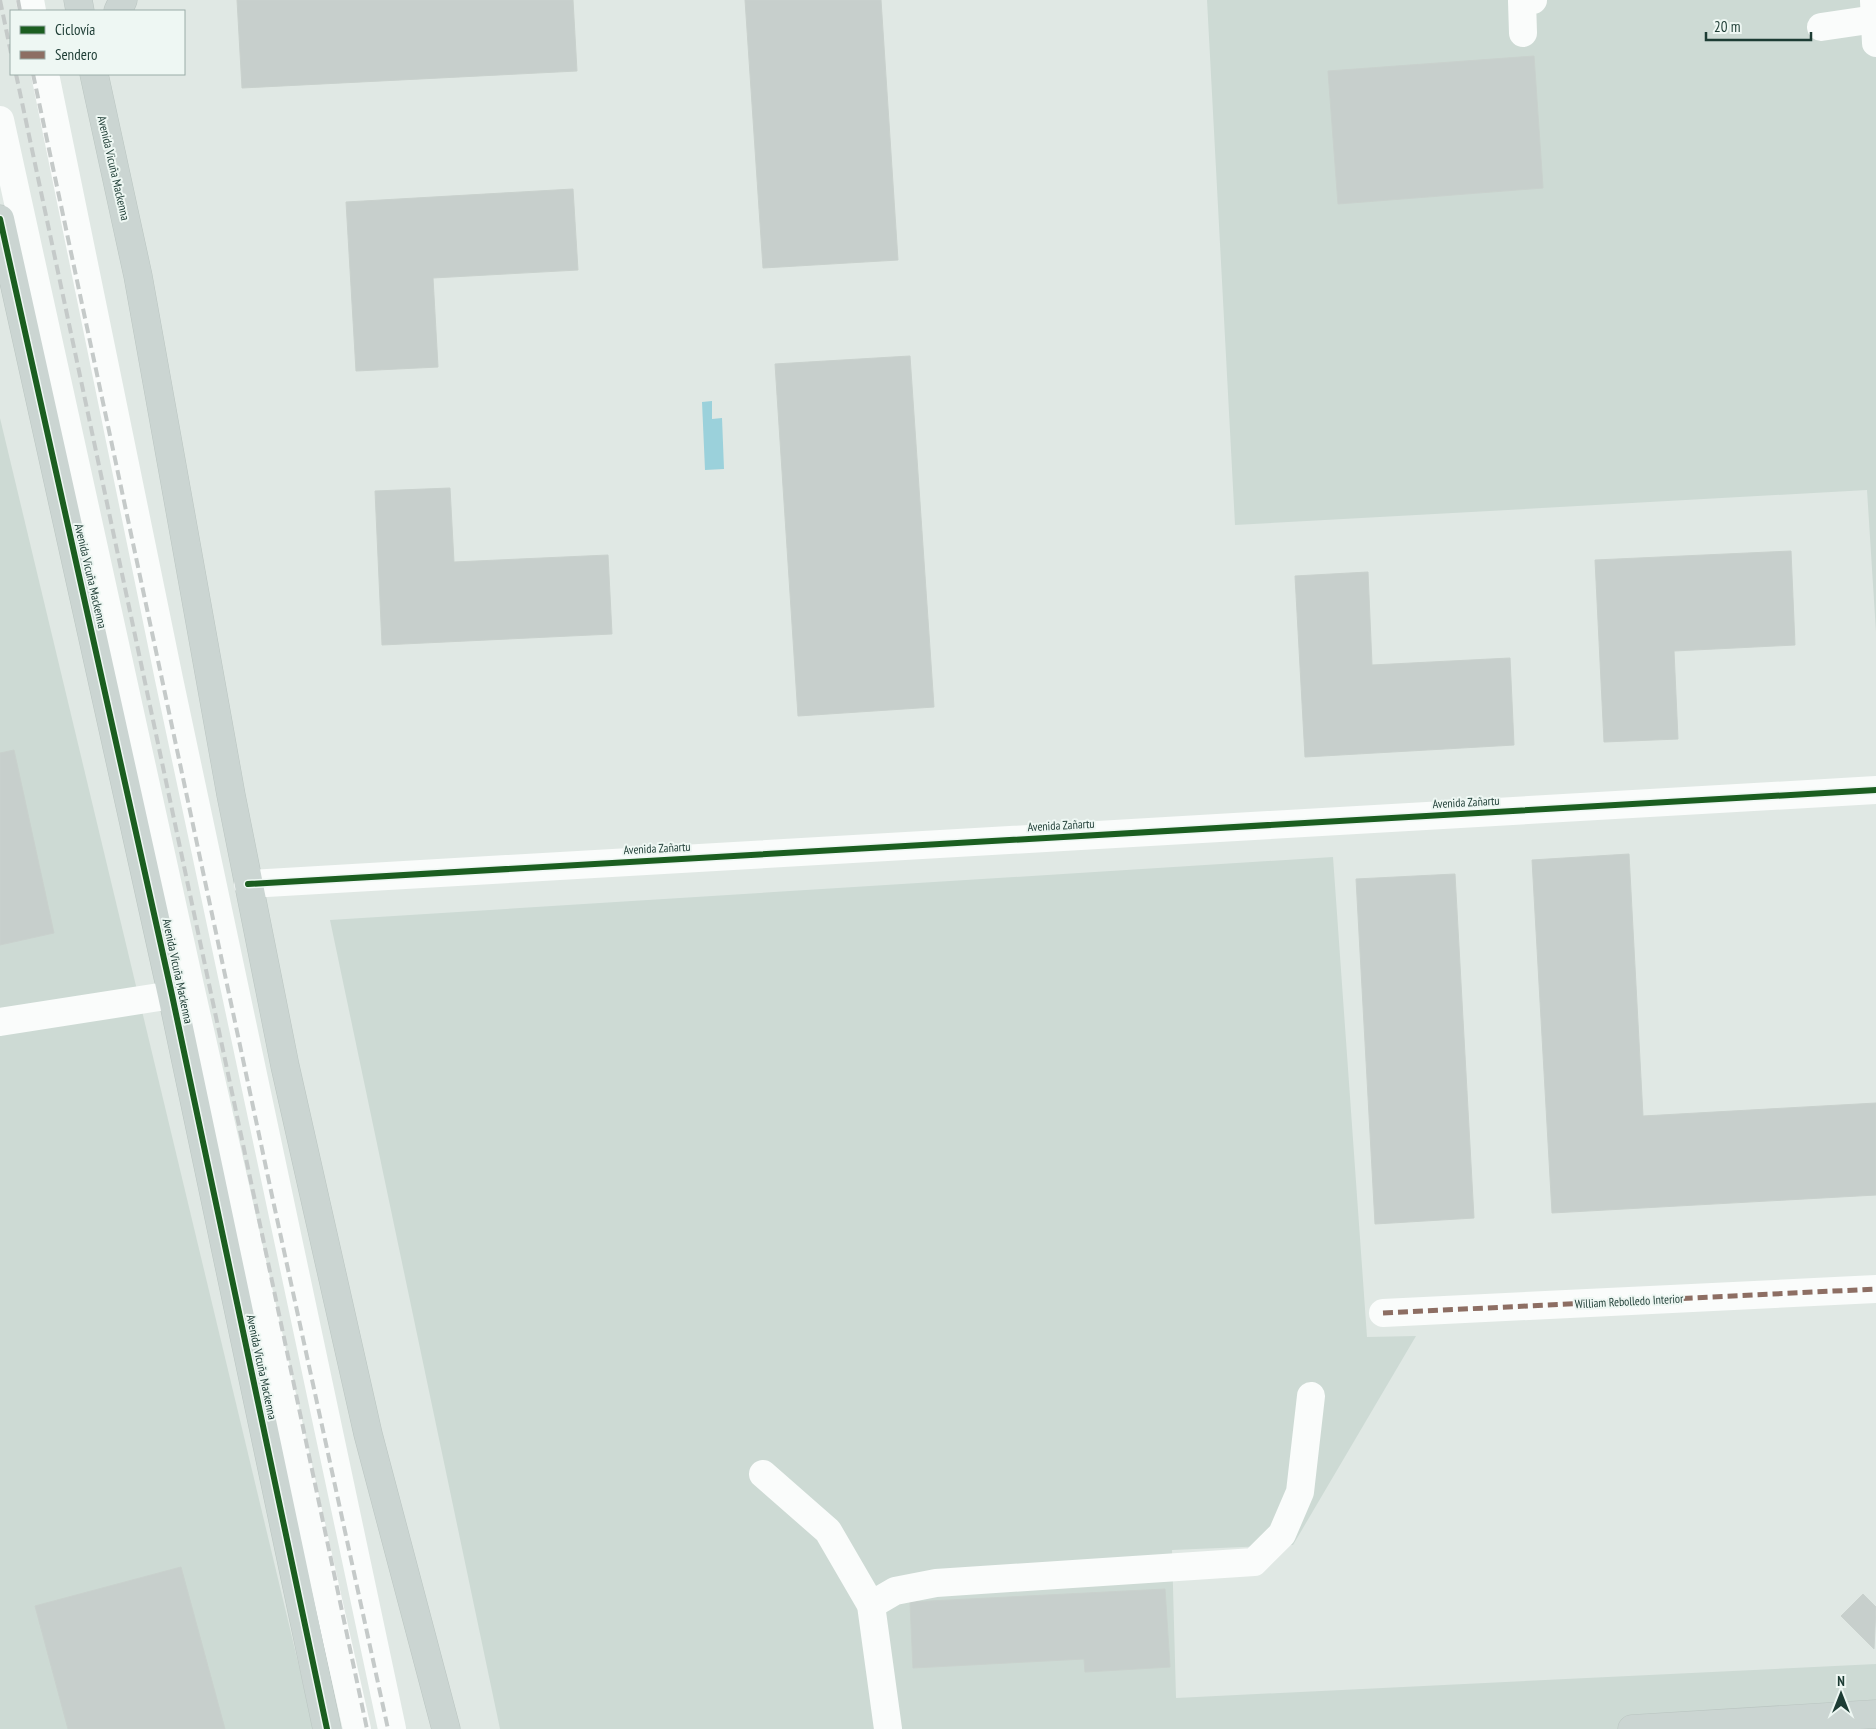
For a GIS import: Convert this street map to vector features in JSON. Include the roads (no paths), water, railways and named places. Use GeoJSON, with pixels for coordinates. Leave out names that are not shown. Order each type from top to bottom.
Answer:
{"type":"FeatureCollection","features":[{"type":"Feature","properties":{"kind":"main road","name":"Avenida Vicuña Mackenna"},"geometry":{"type":"LineString","coordinates":[[94,75],[140,285],[213,700],[285,1066],[368,1434],[446,1729]]}},
{"type":"Feature","properties":{"kind":"main road"},"geometry":{"type":"LineString","coordinates":[[102,110],[106,75]]}},
{"type":"Feature","properties":{"kind":"main road","name":"Avenida Vicuña Mackenna"},"geometry":{"type":"LineString","coordinates":[[0,220],[172,995],[327,1729]]}},
{"type":"Feature","properties":{"kind":"main road"},"geometry":{"type":"LineString","coordinates":[[1632,1729],[1726,1726],[1876,1714]]}},
{"type":"Feature","properties":{"kind":"street"},"geometry":{"type":"LineString","coordinates":[[1523,33],[1522,1],[1533,0]]}},
{"type":"Feature","properties":{"kind":"street"},"geometry":{"type":"LineString","coordinates":[[1821,27],[1875,21]]}},
{"type":"Feature","properties":{"kind":"street"},"geometry":{"type":"LineString","coordinates":[[45,75],[173,699],[392,1729]]}},
{"type":"Feature","properties":{"kind":"street"},"geometry":{"type":"LineString","coordinates":[[0,120],[190,986],[357,1729]]}},
{"type":"Feature","properties":{"kind":"street","name":"Avenida Zañartu"},"geometry":{"type":"LineString","coordinates":[[248,884],[1876,790]]}},
{"type":"Feature","properties":{"kind":"street"},"geometry":{"type":"LineString","coordinates":[[0,1022],[172,995]]}},
{"type":"Feature","properties":{"kind":"street","name":"William Rebolledo Interior"},"geometry":{"type":"LineString","coordinates":[[1383,1313],[1876,1289]]}},
{"type":"Feature","properties":{"kind":"street"},"geometry":{"type":"LineString","coordinates":[[871,1605],[894,1591],[936,1583],[1254,1562],[1282,1534],[1300,1492],[1311,1396]]}},
{"type":"Feature","properties":{"kind":"street"},"geometry":{"type":"LineString","coordinates":[[763,1474],[828,1531],[871,1605],[888,1729]]}},
{"type":"Feature","properties":{"kind":"water"},"geometry":{"type":"Polygon","coordinates":[[[712,401],[712,419],[722,418],[724,469],[705,470],[702,402],[712,401]]]}},
{"type":"Feature","properties":{"kind":"railway"},"geometry":{"type":"LineString","coordinates":[[0,0],[10,48]]}},
{"type":"Feature","properties":{"kind":"railway"},"geometry":{"type":"LineString","coordinates":[[18,0],[20,10]]}},
{"type":"Feature","properties":{"kind":"railway"},"geometry":{"type":"LineString","coordinates":[[16,75],[367,1729]]}},
{"type":"Feature","properties":{"kind":"railway"},"geometry":{"type":"LineString","coordinates":[[33,75],[274,1205],[388,1729]]}}]}
